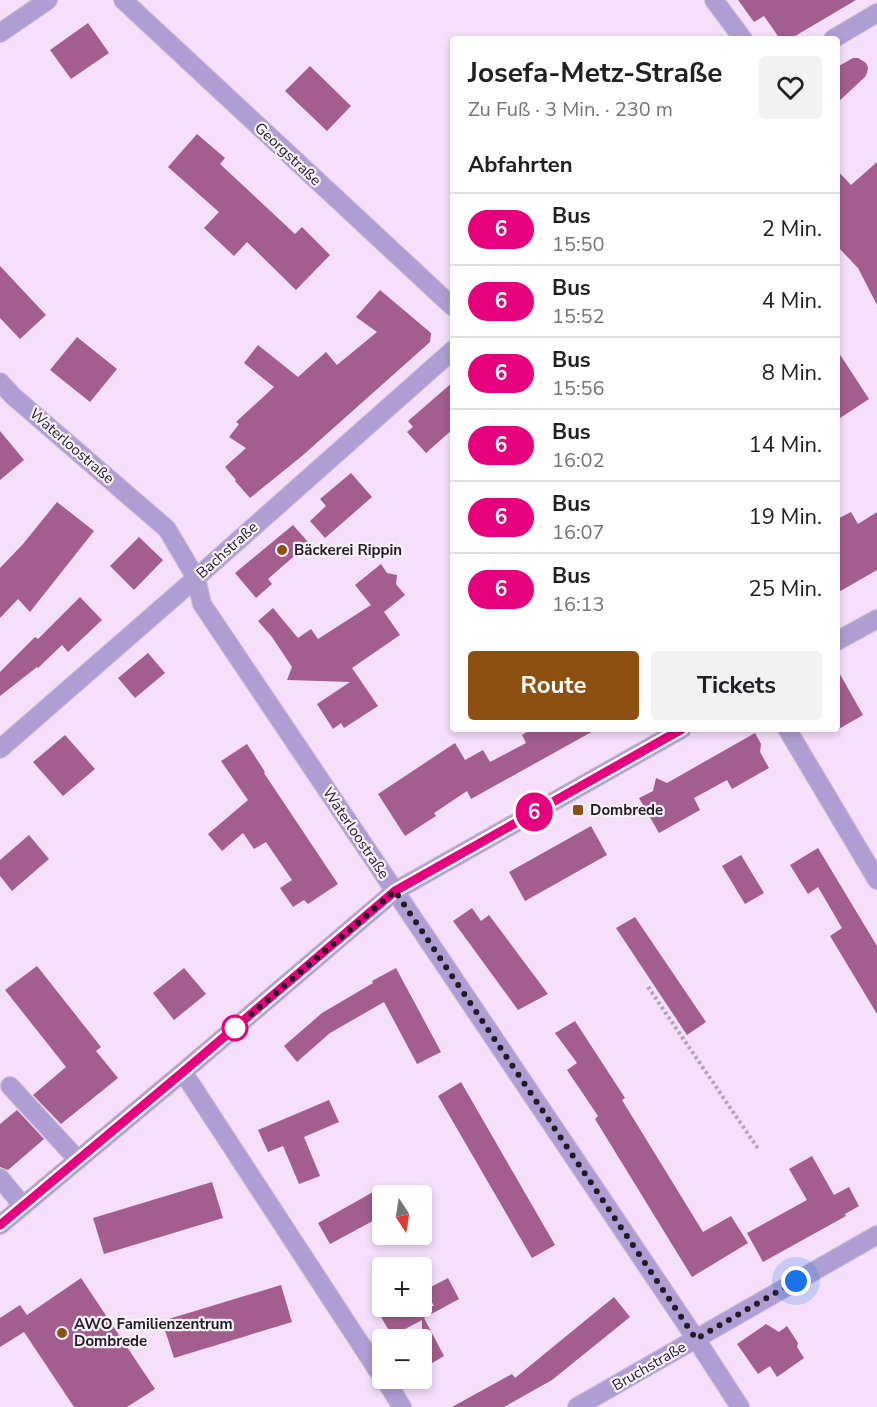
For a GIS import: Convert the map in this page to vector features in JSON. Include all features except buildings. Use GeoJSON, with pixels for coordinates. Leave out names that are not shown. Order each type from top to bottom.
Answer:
{"type":"FeatureCollection","features":[{"type":"Feature","properties":{"kind":"street"},"geometry":{"type":"LineString","coordinates":[[0,33],[48,0]]}},
{"type":"Feature","properties":{"kind":"street","name":"Georgstraße"},"geometry":{"type":"LineString","coordinates":[[123,0],[450,304]]}},
{"type":"Feature","properties":{"kind":"street"},"geometry":{"type":"LineString","coordinates":[[714,0],[741,36]]}},
{"type":"Feature","properties":{"kind":"street"},"geometry":{"type":"LineString","coordinates":[[838,36],[877,12]]}},
{"type":"Feature","properties":{"kind":"street","name":"Bachstraße"},"geometry":{"type":"LineString","coordinates":[[0,748],[450,353]]}},
{"type":"Feature","properties":{"kind":"street","name":"Waterloostraße"},"geometry":{"type":"LineString","coordinates":[[0,382],[13,396],[167,529],[196,578],[202,604],[740,1407]]}},
{"type":"Feature","properties":{"kind":"street"},"geometry":{"type":"LineString","coordinates":[[840,639],[877,619]]}},
{"type":"Feature","properties":{"kind":"street"},"geometry":{"type":"LineString","coordinates":[[0,1225],[395,891],[677,732]]}},
{"type":"Feature","properties":{"kind":"street"},"geometry":{"type":"LineString","coordinates":[[789,732],[877,880]]}},
{"type":"Feature","properties":{"kind":"street"},"geometry":{"type":"LineString","coordinates":[[183,1072],[372,1361]]}},
{"type":"Feature","properties":{"kind":"street"},"geometry":{"type":"LineString","coordinates":[[10,1086],[78,1160]]}},
{"type":"Feature","properties":{"kind":"street"},"geometry":{"type":"LineString","coordinates":[[0,1178],[23,1206]]}},
{"type":"Feature","properties":{"kind":"street","name":"Bruchstraße"},"geometry":{"type":"LineString","coordinates":[[577,1407],[877,1235]]}},
{"type":"Feature","properties":{"kind":"street"},"geometry":{"type":"LineString","coordinates":[[390,1389],[402,1407]]}},
{"type":"Feature","properties":{"kind":"path"},"geometry":{"type":"LineString","coordinates":[[648,987],[759,1150]]}},
{"type":"Feature","properties":{"kind":"bus line","name":"6"},"geometry":{"type":"LineString","coordinates":[[0,1225],[395,891],[677,732]]}},
{"type":"Feature","properties":{"kind":"place","name":"Bäckerei Rippin"},"geometry":{"type":"Point","coordinates":[282,550]}},
{"type":"Feature","properties":{"kind":"place","name":"Dombrede"},"geometry":{"type":"Point","coordinates":[578,810]}},
{"type":"Feature","properties":{"kind":"place","name":"AWO Familienzentrum Dombrede"},"geometry":{"type":"Point","coordinates":[62,1333]}},
{"type":"Feature","properties":{"kind":"route"},"geometry":{"type":"LineString","coordinates":[[235,1028],[395,891],[696,1339],[796,1281]]}}]}
